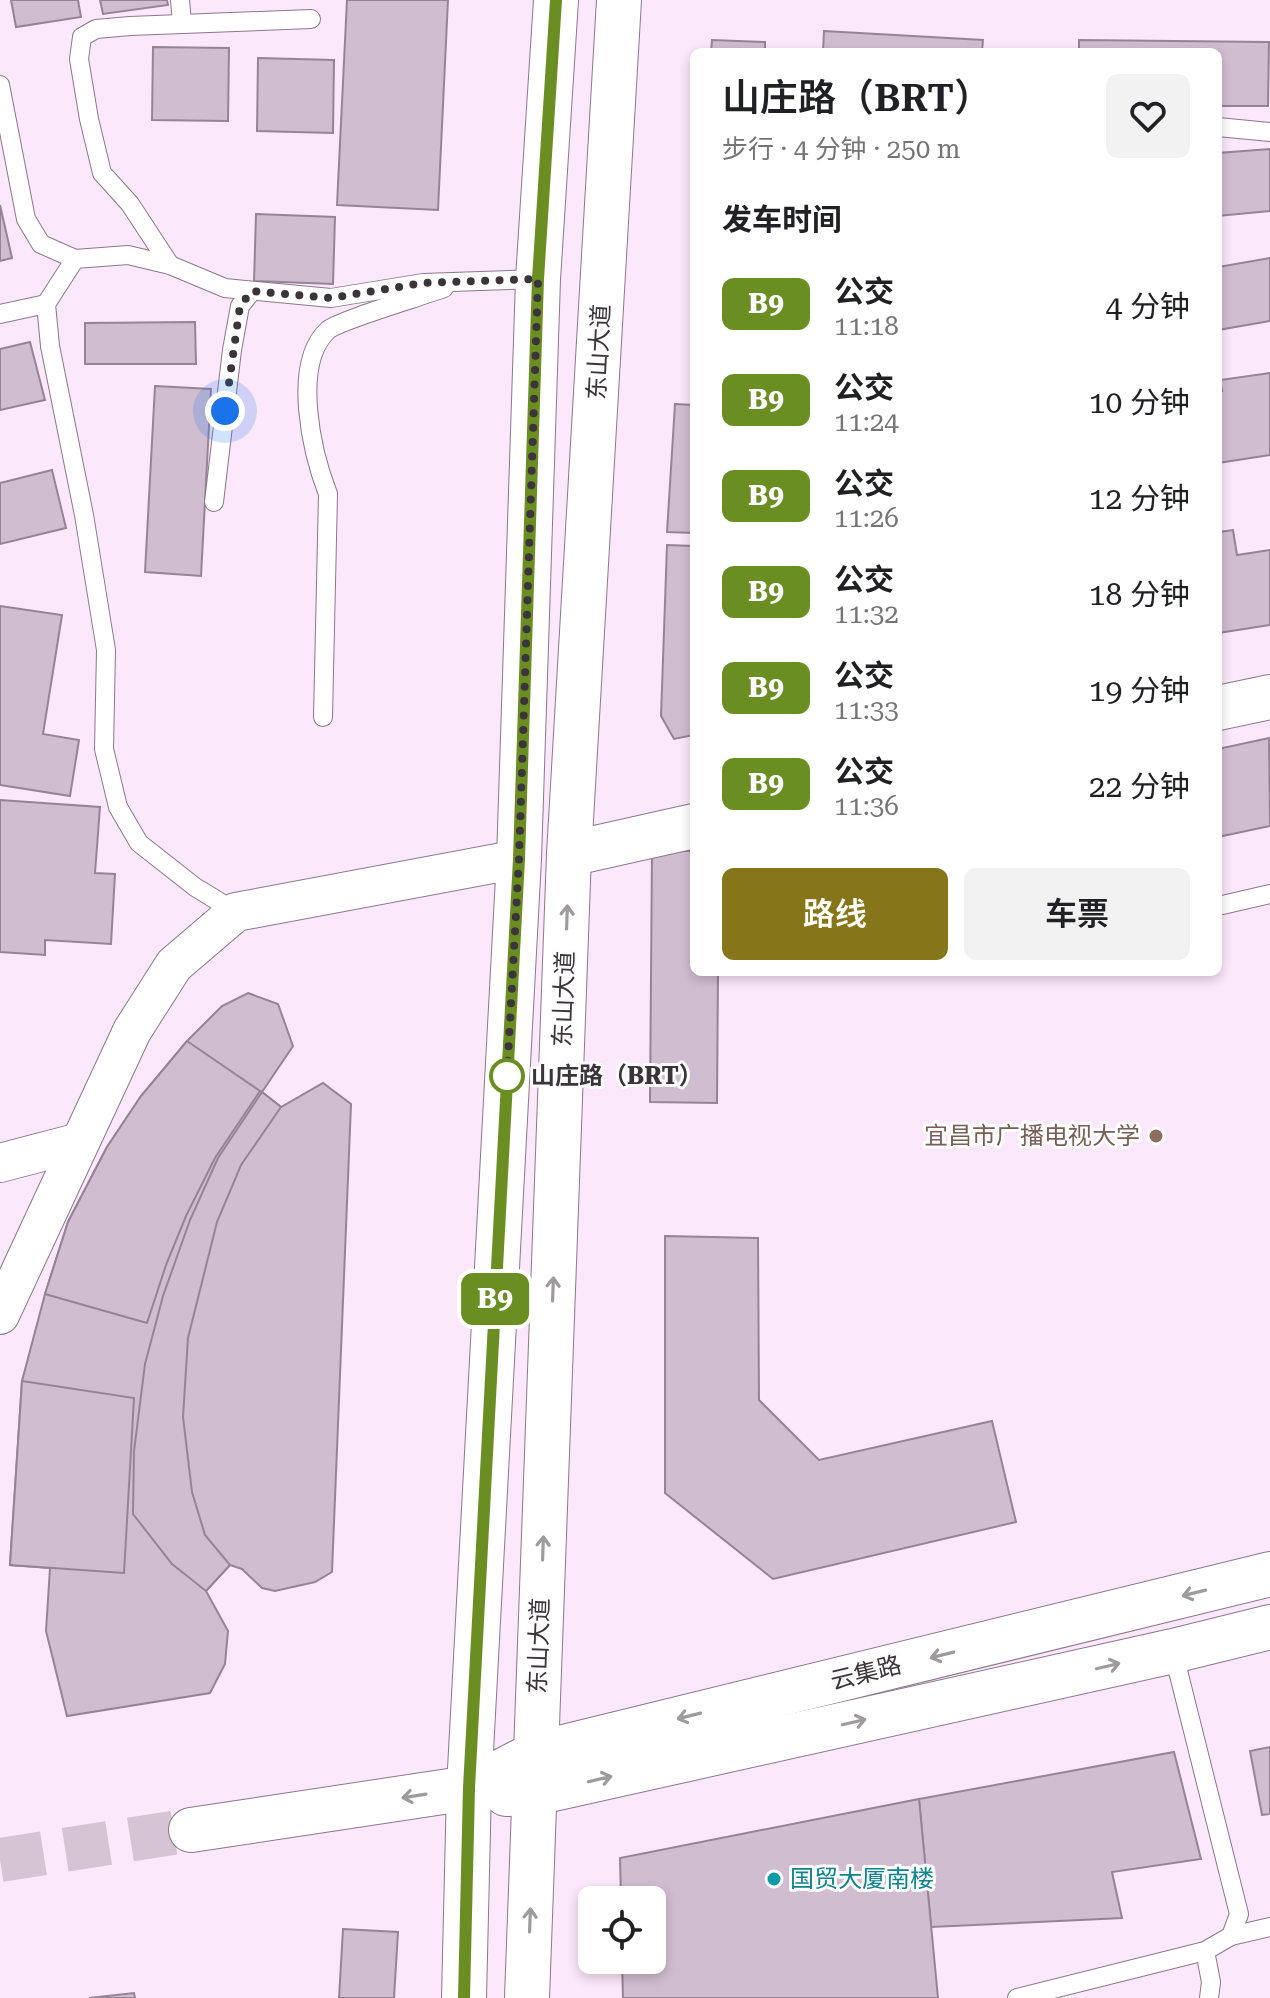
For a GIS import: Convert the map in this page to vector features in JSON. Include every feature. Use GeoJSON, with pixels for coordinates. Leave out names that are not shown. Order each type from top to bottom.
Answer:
{"type":"FeatureCollection","features":[{"type":"Feature","properties":{"kind":"main road"},"geometry":{"type":"LineString","coordinates":[[464,1998],[469,1788],[519,859],[538,279],[556,0]]}},
{"type":"Feature","properties":{"kind":"main road","name":"东山大道"},"geometry":{"type":"LineString","coordinates":[[527,1998],[569,854],[619,0]]}},
{"type":"Feature","properties":{"kind":"main road"},"geometry":{"type":"LineString","coordinates":[[1222,707],[1270,697]]}},
{"type":"Feature","properties":{"kind":"main road"},"geometry":{"type":"LineString","coordinates":[[569,854],[690,827]]}},
{"type":"Feature","properties":{"kind":"main road","name":"云集路"},"geometry":{"type":"LineString","coordinates":[[535,1774],[1270,1574]]}},
{"type":"Feature","properties":{"kind":"main road","name":"云集路"},"geometry":{"type":"LineString","coordinates":[[191,1830],[469,1788],[1173,1651],[1270,1627]]}},
{"type":"Feature","properties":{"kind":"street"},"geometry":{"type":"LineString","coordinates":[[0,1315],[132,1031],[174,965],[236,912],[519,859]]}},
{"type":"Feature","properties":{"kind":"street"},"geometry":{"type":"LineString","coordinates":[[0,1163],[80,1142]]}},
{"type":"Feature","properties":{"kind":"lane"},"geometry":{"type":"LineString","coordinates":[[180,0],[182,23]]}},
{"type":"Feature","properties":{"kind":"lane"},"geometry":{"type":"LineString","coordinates":[[170,265],[130,204],[102,173],[79,59],[82,37],[96,29],[311,19]]}},
{"type":"Feature","properties":{"kind":"lane"},"geometry":{"type":"LineString","coordinates":[[0,85],[26,219],[41,244],[75,259],[128,255],[170,265],[225,288],[331,298],[423,283],[538,279]]}},
{"type":"Feature","properties":{"kind":"lane"},"geometry":{"type":"LineString","coordinates":[[1222,127],[1270,132]]}},
{"type":"Feature","properties":{"kind":"lane"},"geometry":{"type":"LineString","coordinates":[[75,259],[46,304],[50,346],[84,515],[106,650],[104,749],[118,807],[139,843],[195,887],[236,912]]}},
{"type":"Feature","properties":{"kind":"lane"},"geometry":{"type":"LineString","coordinates":[[323,717],[328,494],[317,465],[306,380],[316,345],[330,328],[461,282]]}},
{"type":"Feature","properties":{"kind":"lane"},"geometry":{"type":"LineString","coordinates":[[214,502],[240,306],[252,291]]}},
{"type":"Feature","properties":{"kind":"lane"},"geometry":{"type":"LineString","coordinates":[[0,314],[46,304]]}},
{"type":"Feature","properties":{"kind":"lane"},"geometry":{"type":"LineString","coordinates":[[1222,905],[1270,894]]}},
{"type":"Feature","properties":{"kind":"lane"},"geometry":{"type":"LineString","coordinates":[[1173,1651],[1239,1914],[1231,1936]]}},
{"type":"Feature","properties":{"kind":"lane"},"geometry":{"type":"LineString","coordinates":[[1017,1998],[1205,1951],[1231,1936],[1270,1927]]}},
{"type":"Feature","properties":{"kind":"lane"},"geometry":{"type":"LineString","coordinates":[[1205,1951],[1211,1982],[1209,1998]]}},
{"type":"Feature","properties":{"kind":"building"},"geometry":{"type":"Polygon","coordinates":[[[11,0],[78,0],[81,17],[16,27],[11,0]]]}},
{"type":"Feature","properties":{"kind":"building"},"geometry":{"type":"Polygon","coordinates":[[[100,0],[167,0],[168,5],[103,14],[100,0]]]}},
{"type":"Feature","properties":{"kind":"building"},"geometry":{"type":"Polygon","coordinates":[[[347,0],[448,0],[438,210],[337,205],[347,0]]]}},
{"type":"Feature","properties":{"kind":"building"},"geometry":{"type":"Polygon","coordinates":[[[824,31],[983,40],[982,48],[823,48],[824,31]]]}},
{"type":"Feature","properties":{"kind":"building"},"geometry":{"type":"Polygon","coordinates":[[[712,40],[765,42],[765,48],[711,48],[712,40]]]}},
{"type":"Feature","properties":{"kind":"building"},"geometry":{"type":"Polygon","coordinates":[[[1079,40],[1269,42],[1268,106],[1222,106],[1222,48],[1079,48],[1079,40]]]}},
{"type":"Feature","properties":{"kind":"building"},"geometry":{"type":"Polygon","coordinates":[[[153,47],[229,48],[228,121],[152,120],[153,47]]]}},
{"type":"Feature","properties":{"kind":"building"},"geometry":{"type":"Polygon","coordinates":[[[258,58],[334,60],[333,133],[257,131],[258,58]]]}},
{"type":"Feature","properties":{"kind":"building"},"geometry":{"type":"Polygon","coordinates":[[[1270,149],[1270,211],[1222,216],[1222,153],[1270,149]]]}},
{"type":"Feature","properties":{"kind":"building"},"geometry":{"type":"Polygon","coordinates":[[[0,205],[12,258],[0,261],[0,205]]]}},
{"type":"Feature","properties":{"kind":"building"},"geometry":{"type":"Polygon","coordinates":[[[256,214],[335,217],[333,284],[254,281],[256,214]]]}},
{"type":"Feature","properties":{"kind":"building"},"geometry":{"type":"Polygon","coordinates":[[[1270,258],[1270,321],[1222,329],[1222,266],[1270,258]]]}},
{"type":"Feature","properties":{"kind":"building"},"geometry":{"type":"Polygon","coordinates":[[[195,322],[196,364],[85,364],[85,323],[195,322]]]}},
{"type":"Feature","properties":{"kind":"building"},"geometry":{"type":"Polygon","coordinates":[[[30,342],[45,400],[0,410],[0,349],[30,342]]]}},
{"type":"Feature","properties":{"kind":"building"},"geometry":{"type":"Polygon","coordinates":[[[1270,373],[1270,455],[1222,462],[1222,380],[1270,373]]]}},
{"type":"Feature","properties":{"kind":"building"},"geometry":{"type":"Polygon","coordinates":[[[155,386],[211,389],[201,576],[145,572],[155,386]]]}},
{"type":"Feature","properties":{"kind":"building"},"geometry":{"type":"Polygon","coordinates":[[[675,404],[690,405],[690,533],[667,532],[675,404]]]}},
{"type":"Feature","properties":{"kind":"building"},"geometry":{"type":"Polygon","coordinates":[[[52,470],[66,528],[0,544],[0,483],[52,470]]]}},
{"type":"Feature","properties":{"kind":"building"},"geometry":{"type":"Polygon","coordinates":[[[1233,530],[1237,555],[1270,550],[1270,625],[1222,632],[1222,531],[1233,530]]]}},
{"type":"Feature","properties":{"kind":"building"},"geometry":{"type":"Polygon","coordinates":[[[667,545],[690,546],[690,736],[674,739],[661,716],[667,545]]]}},
{"type":"Feature","properties":{"kind":"building"},"geometry":{"type":"Polygon","coordinates":[[[0,606],[62,615],[43,734],[79,740],[70,796],[0,785],[0,606]]]}},
{"type":"Feature","properties":{"kind":"building"},"geometry":{"type":"Polygon","coordinates":[[[1269,738],[1270,826],[1222,836],[1222,748],[1269,738]]]}},
{"type":"Feature","properties":{"kind":"building"},"geometry":{"type":"Polygon","coordinates":[[[0,800],[100,807],[95,873],[115,874],[111,944],[45,940],[45,955],[0,952],[0,800]]]}},
{"type":"Feature","properties":{"kind":"building"},"geometry":{"type":"Polygon","coordinates":[[[652,851],[690,851],[690,976],[718,976],[717,1103],[650,1102],[652,851]]]}},
{"type":"Feature","properties":{"kind":"building"},"geometry":{"type":"Polygon","coordinates":[[[248,993],[278,1004],[293,1046],[262,1092],[281,1107],[323,1083],[351,1104],[332,1572],[315,1582],[275,1591],[262,1588],[242,1569],[230,1565],[206,1591],[228,1631],[225,1664],[210,1693],[67,1716],[46,1631],[50,1568],[10,1565],[22,1381],[68,1222],[107,1147],[141,1096],[187,1041],[222,1006],[248,993]]]}},
{"type":"Feature","properties":{"kind":"building"},"geometry":{"type":"Polygon","coordinates":[[[187,1041],[260,1091],[215,1158],[186,1216],[147,1323],[45,1294],[68,1222],[107,1147],[141,1096],[187,1041]]]}},
{"type":"Feature","properties":{"kind":"building"},"geometry":{"type":"Polygon","coordinates":[[[262,1092],[281,1107],[241,1165],[217,1222],[188,1338],[183,1417],[192,1492],[205,1535],[230,1565],[206,1591],[172,1564],[133,1514],[134,1451],[145,1364],[163,1296],[190,1220],[218,1158],[262,1092]]]}},
{"type":"Feature","properties":{"kind":"building"},"geometry":{"type":"Polygon","coordinates":[[[665,1236],[758,1238],[759,1400],[819,1460],[992,1421],[1016,1522],[773,1579],[665,1493],[665,1236]]]}},
{"type":"Feature","properties":{"kind":"building"},"geometry":{"type":"Polygon","coordinates":[[[22,1381],[134,1398],[124,1573],[10,1565],[22,1381]]]}},
{"type":"Feature","properties":{"kind":"building"},"geometry":{"type":"Polygon","coordinates":[[[1270,1747],[1270,1814],[1262,1815],[1250,1751],[1270,1747]]]}},
{"type":"Feature","properties":{"kind":"building"},"geometry":{"type":"Polygon","coordinates":[[[1174,1752],[1201,1859],[1112,1872],[1122,1918],[931,1927],[919,1799],[1174,1752]]]}},
{"type":"Feature","properties":{"kind":"building","name":"国贸大厦南楼"},"geometry":{"type":"Polygon","coordinates":[[[919,1799],[938,1998],[623,1998],[622,1974],[666,1974],[666,1886],[621,1886],[620,1858],[919,1799]]]}},
{"type":"Feature","properties":{"kind":"building"},"geometry":{"type":"Polygon","coordinates":[[[343,1929],[398,1932],[394,1998],[339,1998],[343,1929]]]}},
{"type":"Feature","properties":{"kind":"building"},"geometry":{"type":"Polygon","coordinates":[[[134,1993],[135,1998],[89,1998],[134,1993]]]}},
{"type":"Feature","properties":{"kind":"tunnel"},"geometry":{"type":"LineString","coordinates":[[0,1860],[191,1830]]}},
{"type":"Feature","properties":{"kind":"bus line","name":"B9"},"geometry":{"type":"LineString","coordinates":[[464,1998],[469,1788],[519,859],[538,279],[556,0]]}},
{"type":"Feature","properties":{"kind":"place","name":"山庄路（BRT）"},"geometry":{"type":"Point","coordinates":[507,1076]}},
{"type":"Feature","properties":{"kind":"place","name":"宜昌市广播电视大学"},"geometry":{"type":"Point","coordinates":[1156,1136]}},
{"type":"Feature","properties":{"kind":"place","name":"国贸大厦南楼"},"geometry":{"type":"Point","coordinates":[774,1879]}},
{"type":"Feature","properties":{"kind":"route"},"geometry":{"type":"LineString","coordinates":[[225,411],[240,306],[252,291],[331,298],[423,283],[538,279],[519,859],[507,1076]]}}]}
